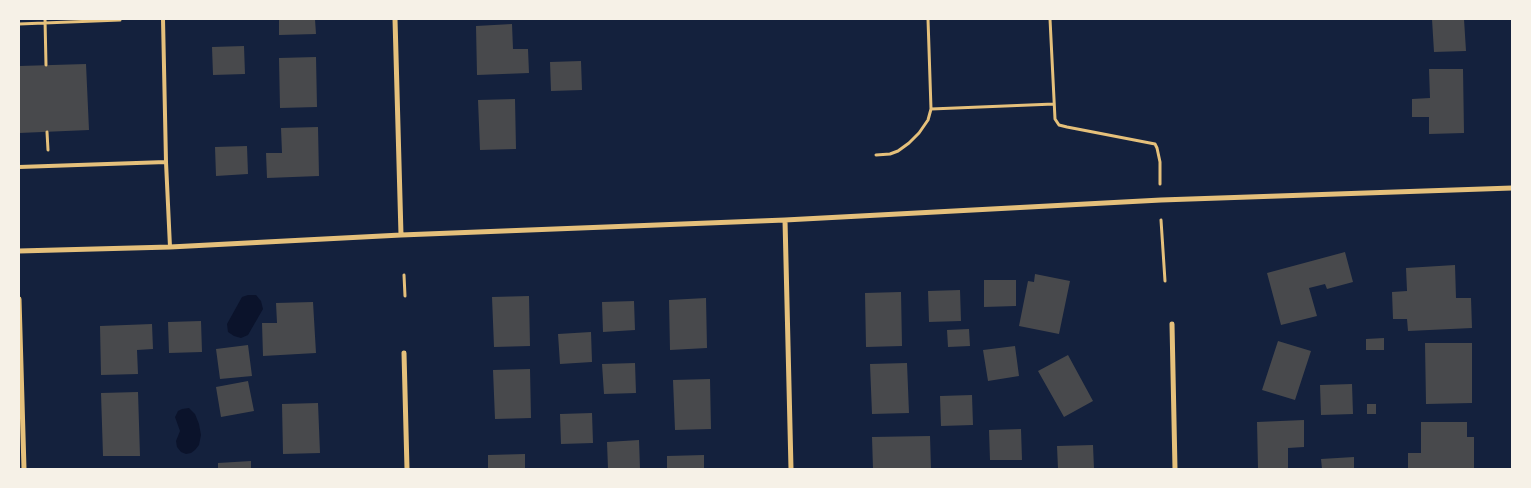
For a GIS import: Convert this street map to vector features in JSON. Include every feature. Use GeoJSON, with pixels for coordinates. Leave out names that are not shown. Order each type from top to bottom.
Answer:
{"type":"FeatureCollection","features":[{"type":"Feature","properties":{"kind":"street"},"geometry":{"type":"LineString","coordinates":[[395,19],[401,235]]}},
{"type":"Feature","properties":{"kind":"street"},"geometry":{"type":"LineString","coordinates":[[19,251],[170,247],[401,235],[785,220],[1161,200],[1512,188]]}},
{"type":"Feature","properties":{"kind":"street"},"geometry":{"type":"LineString","coordinates":[[785,220],[791,469]]}},
{"type":"Feature","properties":{"kind":"street"},"geometry":{"type":"LineString","coordinates":[[19,299],[24,469]]}},
{"type":"Feature","properties":{"kind":"street"},"geometry":{"type":"LineString","coordinates":[[1172,324],[1175,469]]}},
{"type":"Feature","properties":{"kind":"street"},"geometry":{"type":"LineString","coordinates":[[404,353],[407,469]]}},
{"type":"Feature","properties":{"kind":"lane"},"geometry":{"type":"LineString","coordinates":[[163,19],[170,247]]}},
{"type":"Feature","properties":{"kind":"lane"},"geometry":{"type":"LineString","coordinates":[[19,168],[166,162]]}},
{"type":"Feature","properties":{"kind":"path"},"geometry":{"type":"LineString","coordinates":[[44,19],[46,65]]}},
{"type":"Feature","properties":{"kind":"path"},"geometry":{"type":"LineString","coordinates":[[876,155],[890,154],[898,151],[919,133],[928,120],[931,109],[928,19]]}},
{"type":"Feature","properties":{"kind":"path"},"geometry":{"type":"LineString","coordinates":[[1050,19],[1055,119],[1059,124],[1155,144],[1158,148],[1160,162],[1160,184]]}},
{"type":"Feature","properties":{"kind":"path"},"geometry":{"type":"LineString","coordinates":[[19,24],[120,20]]}},
{"type":"Feature","properties":{"kind":"path"},"geometry":{"type":"LineString","coordinates":[[931,109],[1054,104]]}},
{"type":"Feature","properties":{"kind":"path"},"geometry":{"type":"LineString","coordinates":[[47,132],[48,150]]}},
{"type":"Feature","properties":{"kind":"path"},"geometry":{"type":"LineString","coordinates":[[1161,220],[1165,281]]}},
{"type":"Feature","properties":{"kind":"path"},"geometry":{"type":"LineString","coordinates":[[404,274],[405,296]]}},
{"type":"Feature","properties":{"kind":"water"},"geometry":{"type":"Polygon","coordinates":[[[256,295],[261,301],[263,309],[248,335],[241,338],[228,332],[227,324],[242,297],[256,295]]]}},
{"type":"Feature","properties":{"kind":"water"},"geometry":{"type":"Polygon","coordinates":[[[189,408],[195,414],[201,435],[199,445],[191,453],[186,454],[177,447],[176,441],[180,431],[175,417],[178,411],[189,408]]]}},
{"type":"Feature","properties":{"kind":"building"},"geometry":{"type":"Polygon","coordinates":[[[279,19],[315,19],[316,34],[279,35],[279,19]]]}},
{"type":"Feature","properties":{"kind":"building"},"geometry":{"type":"Polygon","coordinates":[[[1432,19],[1464,19],[1466,51],[1434,52],[1432,19]]]}},
{"type":"Feature","properties":{"kind":"building"},"geometry":{"type":"Polygon","coordinates":[[[512,24],[513,49],[528,49],[529,73],[477,75],[476,26],[512,24]]]}},
{"type":"Feature","properties":{"kind":"building"},"geometry":{"type":"Polygon","coordinates":[[[244,46],[245,74],[213,75],[212,47],[244,46]]]}},
{"type":"Feature","properties":{"kind":"building"},"geometry":{"type":"Polygon","coordinates":[[[316,57],[317,107],[280,108],[279,58],[316,57]]]}},
{"type":"Feature","properties":{"kind":"building"},"geometry":{"type":"Polygon","coordinates":[[[581,61],[582,90],[551,91],[550,62],[581,61]]]}},
{"type":"Feature","properties":{"kind":"building"},"geometry":{"type":"Polygon","coordinates":[[[86,64],[89,130],[19,133],[19,66],[86,64]]]}},
{"type":"Feature","properties":{"kind":"building"},"geometry":{"type":"Polygon","coordinates":[[[1429,69],[1463,69],[1464,133],[1429,134],[1429,117],[1412,117],[1412,99],[1430,98],[1429,69]]]}},
{"type":"Feature","properties":{"kind":"building"},"geometry":{"type":"Polygon","coordinates":[[[515,99],[516,149],[480,150],[478,100],[515,99]]]}},
{"type":"Feature","properties":{"kind":"building"},"geometry":{"type":"Polygon","coordinates":[[[318,127],[319,176],[267,178],[266,153],[282,153],[281,128],[318,127]]]}},
{"type":"Feature","properties":{"kind":"building"},"geometry":{"type":"Polygon","coordinates":[[[247,146],[248,174],[216,176],[215,147],[247,146]]]}},
{"type":"Feature","properties":{"kind":"building"},"geometry":{"type":"Polygon","coordinates":[[[1345,252],[1353,282],[1327,289],[1325,284],[1309,288],[1317,316],[1281,325],[1267,273],[1345,252]]]}},
{"type":"Feature","properties":{"kind":"building"},"geometry":{"type":"Polygon","coordinates":[[[1455,265],[1456,298],[1471,298],[1472,328],[1408,331],[1407,319],[1393,319],[1392,292],[1407,291],[1406,268],[1455,265]]]}},
{"type":"Feature","properties":{"kind":"building"},"geometry":{"type":"Polygon","coordinates":[[[1035,274],[1070,281],[1059,334],[1019,326],[1028,281],[1034,282],[1035,274]]]}},
{"type":"Feature","properties":{"kind":"building"},"geometry":{"type":"Polygon","coordinates":[[[984,280],[1016,280],[1016,306],[984,307],[984,280]]]}},
{"type":"Feature","properties":{"kind":"building"},"geometry":{"type":"Polygon","coordinates":[[[960,290],[961,321],[929,322],[928,291],[960,290]]]}},
{"type":"Feature","properties":{"kind":"building"},"geometry":{"type":"Polygon","coordinates":[[[901,292],[902,346],[866,347],[865,293],[901,292]]]}},
{"type":"Feature","properties":{"kind":"building"},"geometry":{"type":"Polygon","coordinates":[[[529,296],[530,346],[494,347],[492,297],[529,296]]]}},
{"type":"Feature","properties":{"kind":"building"},"geometry":{"type":"Polygon","coordinates":[[[706,298],[707,348],[670,350],[669,300],[706,298]]]}},
{"type":"Feature","properties":{"kind":"building"},"geometry":{"type":"Polygon","coordinates":[[[634,301],[635,330],[603,332],[602,302],[634,301]]]}},
{"type":"Feature","properties":{"kind":"building"},"geometry":{"type":"Polygon","coordinates":[[[313,302],[316,353],[263,356],[262,323],[277,323],[276,303],[313,302]]]}},
{"type":"Feature","properties":{"kind":"building"},"geometry":{"type":"Polygon","coordinates":[[[201,321],[202,352],[169,353],[168,322],[201,321]]]}},
{"type":"Feature","properties":{"kind":"building"},"geometry":{"type":"Polygon","coordinates":[[[152,324],[153,349],[137,350],[138,374],[101,375],[100,326],[152,324]]]}},
{"type":"Feature","properties":{"kind":"building"},"geometry":{"type":"Polygon","coordinates":[[[969,329],[970,346],[948,347],[947,330],[969,329]]]}},
{"type":"Feature","properties":{"kind":"building"},"geometry":{"type":"Polygon","coordinates":[[[591,332],[592,362],[560,364],[558,334],[591,332]]]}},
{"type":"Feature","properties":{"kind":"building"},"geometry":{"type":"Polygon","coordinates":[[[1384,338],[1384,350],[1366,350],[1366,339],[1384,338]]]}},
{"type":"Feature","properties":{"kind":"building"},"geometry":{"type":"Polygon","coordinates":[[[1278,341],[1311,351],[1295,400],[1262,390],[1278,341]]]}},
{"type":"Feature","properties":{"kind":"building"},"geometry":{"type":"Polygon","coordinates":[[[1425,343],[1472,343],[1472,403],[1426,404],[1425,343]]]}},
{"type":"Feature","properties":{"kind":"building"},"geometry":{"type":"Polygon","coordinates":[[[248,345],[252,376],[220,379],[216,349],[248,345]]]}},
{"type":"Feature","properties":{"kind":"building"},"geometry":{"type":"Polygon","coordinates":[[[1015,346],[1019,376],[988,381],[983,350],[1015,346]]]}},
{"type":"Feature","properties":{"kind":"building"},"geometry":{"type":"Polygon","coordinates":[[[1068,355],[1093,401],[1064,417],[1038,371],[1068,355]]]}},
{"type":"Feature","properties":{"kind":"building"},"geometry":{"type":"Polygon","coordinates":[[[635,363],[636,393],[604,394],[602,364],[635,363]]]}},
{"type":"Feature","properties":{"kind":"building"},"geometry":{"type":"Polygon","coordinates":[[[907,363],[909,413],[872,414],[870,364],[907,363]]]}},
{"type":"Feature","properties":{"kind":"building"},"geometry":{"type":"Polygon","coordinates":[[[530,369],[531,418],[495,419],[493,370],[530,369]]]}},
{"type":"Feature","properties":{"kind":"building"},"geometry":{"type":"Polygon","coordinates":[[[710,379],[711,429],[675,430],[673,380],[710,379]]]}},
{"type":"Feature","properties":{"kind":"building"},"geometry":{"type":"Polygon","coordinates":[[[248,381],[254,411],[221,417],[216,387],[248,381]]]}},
{"type":"Feature","properties":{"kind":"building"},"geometry":{"type":"Polygon","coordinates":[[[1352,384],[1353,414],[1321,415],[1320,385],[1352,384]]]}},
{"type":"Feature","properties":{"kind":"building"},"geometry":{"type":"Polygon","coordinates":[[[138,392],[140,456],[103,456],[101,393],[138,392]]]}},
{"type":"Feature","properties":{"kind":"building"},"geometry":{"type":"Polygon","coordinates":[[[972,395],[973,425],[941,426],[940,396],[972,395]]]}},
{"type":"Feature","properties":{"kind":"building"},"geometry":{"type":"Polygon","coordinates":[[[318,403],[320,453],[283,454],[282,404],[318,403]]]}},
{"type":"Feature","properties":{"kind":"building"},"geometry":{"type":"Polygon","coordinates":[[[1367,404],[1376,404],[1376,414],[1367,414],[1367,404]]]}},
{"type":"Feature","properties":{"kind":"building"},"geometry":{"type":"Polygon","coordinates":[[[592,413],[593,443],[561,444],[560,414],[592,413]]]}},
{"type":"Feature","properties":{"kind":"building"},"geometry":{"type":"Polygon","coordinates":[[[1304,420],[1304,447],[1288,448],[1288,469],[1258,469],[1257,422],[1304,420]]]}},
{"type":"Feature","properties":{"kind":"building"},"geometry":{"type":"Polygon","coordinates":[[[1421,422],[1467,422],[1467,437],[1474,437],[1474,469],[1408,469],[1408,453],[1421,453],[1421,422]]]}},
{"type":"Feature","properties":{"kind":"building"},"geometry":{"type":"Polygon","coordinates":[[[1021,429],[1022,460],[990,460],[989,430],[1021,429]]]}},
{"type":"Feature","properties":{"kind":"building"},"geometry":{"type":"Polygon","coordinates":[[[930,436],[931,469],[873,469],[872,437],[930,436]]]}},
{"type":"Feature","properties":{"kind":"building"},"geometry":{"type":"Polygon","coordinates":[[[639,440],[640,469],[608,469],[607,442],[639,440]]]}},
{"type":"Feature","properties":{"kind":"building"},"geometry":{"type":"Polygon","coordinates":[[[1093,445],[1094,469],[1058,469],[1057,446],[1093,445]]]}},
{"type":"Feature","properties":{"kind":"building"},"geometry":{"type":"Polygon","coordinates":[[[525,454],[525,469],[488,469],[488,455],[525,454]]]}},
{"type":"Feature","properties":{"kind":"building"},"geometry":{"type":"Polygon","coordinates":[[[704,455],[704,469],[667,469],[667,456],[704,455]]]}},
{"type":"Feature","properties":{"kind":"building"},"geometry":{"type":"Polygon","coordinates":[[[1354,457],[1354,469],[1322,469],[1321,459],[1354,457]]]}},
{"type":"Feature","properties":{"kind":"building"},"geometry":{"type":"Polygon","coordinates":[[[251,461],[251,469],[218,469],[218,463],[251,461]]]}}]}
